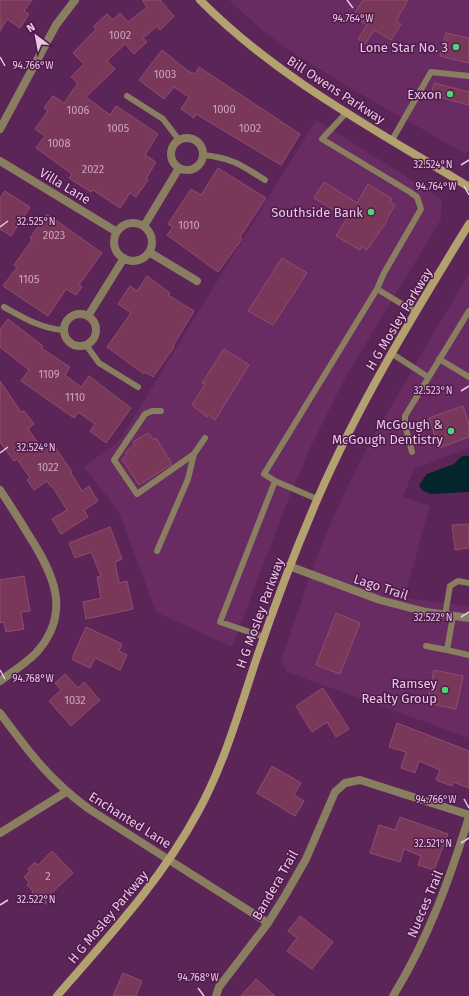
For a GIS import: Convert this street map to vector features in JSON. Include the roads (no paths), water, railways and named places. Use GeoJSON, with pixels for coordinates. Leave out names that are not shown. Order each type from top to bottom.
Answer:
{"type":"FeatureCollection","features":[{"type":"Feature","properties":{"kind":"main road","name":"Bill Owens Parkway"},"geometry":{"type":"LineString","coordinates":[[200,0],[230,29],[296,81],[469,187]]}},
{"type":"Feature","properties":{"kind":"main road","name":"H G Mosley Parkway"},"geometry":{"type":"LineString","coordinates":[[57,996],[143,898],[198,812],[217,772],[289,566],[317,499],[356,417],[391,353],[469,224]]}},
{"type":"Feature","properties":{"kind":"street"},"geometry":{"type":"LineString","coordinates":[[0,129],[56,25],[75,0]]}},
{"type":"Feature","properties":{"kind":"street"},"geometry":{"type":"LineString","coordinates":[[187,138],[197,141],[201,145],[203,155],[198,165],[194,168],[184,170],[174,164],[170,155],[174,144],[179,140],[187,138]]}},
{"type":"Feature","properties":{"kind":"street","name":"Villa Lane"},"geometry":{"type":"LineString","coordinates":[[0,161],[117,232]]}},
{"type":"Feature","properties":{"kind":"street"},"geometry":{"type":"LineString","coordinates":[[144,226],[179,168]]}},
{"type":"Feature","properties":{"kind":"street"},"geometry":{"type":"LineString","coordinates":[[132,223],[144,226],[148,230],[152,241],[150,252],[141,259],[129,260],[124,258],[119,254],[115,244],[117,232],[126,224],[132,223]]}},
{"type":"Feature","properties":{"kind":"street"},"geometry":{"type":"LineString","coordinates":[[150,252],[197,281]]}},
{"type":"Feature","properties":{"kind":"street"},"geometry":{"type":"LineString","coordinates":[[88,316],[124,258]]}},
{"type":"Feature","properties":{"kind":"street"},"geometry":{"type":"LineString","coordinates":[[74,315],[88,316],[94,324],[95,334],[90,342],[86,345],[77,346],[69,342],[63,330],[66,321],[74,315]]}},
{"type":"Feature","properties":{"kind":"street"},"geometry":{"type":"LineString","coordinates":[[0,490],[46,564],[54,586],[56,600],[54,621],[43,644],[27,661],[0,681]]}},
{"type":"Feature","properties":{"kind":"street","name":"Lago Trail"},"geometry":{"type":"LineString","coordinates":[[289,566],[380,600],[426,612],[469,618]]}},
{"type":"Feature","properties":{"kind":"street","name":"Enchanted Lane"},"geometry":{"type":"LineString","coordinates":[[0,714],[44,770],[66,792],[88,809],[268,923]]}},
{"type":"Feature","properties":{"kind":"street","name":"Bandera Trail"},"geometry":{"type":"LineString","coordinates":[[216,996],[219,987],[268,923],[306,859],[335,792],[340,786],[354,780],[364,781],[469,816]]}},
{"type":"Feature","properties":{"kind":"street"},"geometry":{"type":"LineString","coordinates":[[0,833],[66,792]]}},
{"type":"Feature","properties":{"kind":"street","name":"Nueces Trail"},"geometry":{"type":"LineString","coordinates":[[393,996],[415,958],[443,897],[469,816]]}},
{"type":"Feature","properties":{"kind":"lane"},"geometry":{"type":"LineString","coordinates":[[392,140],[431,72],[469,76]]}},
{"type":"Feature","properties":{"kind":"lane"},"geometry":{"type":"LineString","coordinates":[[127,96],[163,119],[179,140]]}},
{"type":"Feature","properties":{"kind":"lane"},"geometry":{"type":"LineString","coordinates":[[317,499],[275,482],[264,474],[377,288],[384,273],[419,214],[420,205],[416,197],[410,192],[322,138],[347,112]]}},
{"type":"Feature","properties":{"kind":"lane"},"geometry":{"type":"LineString","coordinates":[[203,155],[221,157],[234,161],[265,180]]}},
{"type":"Feature","properties":{"kind":"lane"},"geometry":{"type":"LineString","coordinates":[[377,288],[416,312]]}},
{"type":"Feature","properties":{"kind":"lane"},"geometry":{"type":"LineString","coordinates":[[4,307],[35,324],[50,329],[63,330]]}},
{"type":"Feature","properties":{"kind":"lane"},"geometry":{"type":"LineString","coordinates":[[412,452],[404,425],[405,416],[469,311]]}},
{"type":"Feature","properties":{"kind":"lane"},"geometry":{"type":"LineString","coordinates":[[86,345],[100,363],[138,387]]}},
{"type":"Feature","properties":{"kind":"lane"},"geometry":{"type":"LineString","coordinates":[[391,353],[428,376]]}},
{"type":"Feature","properties":{"kind":"lane"},"geometry":{"type":"LineString","coordinates":[[439,359],[469,377]]}},
{"type":"Feature","properties":{"kind":"lane"},"geometry":{"type":"LineString","coordinates":[[162,411],[152,411],[145,414],[114,460],[137,494],[194,454],[205,438]]}},
{"type":"Feature","properties":{"kind":"lane"},"geometry":{"type":"LineString","coordinates":[[157,551],[188,479],[194,454]]}},
{"type":"Feature","properties":{"kind":"lane"},"geometry":{"type":"LineString","coordinates":[[264,637],[220,622],[275,482]]}},
{"type":"Feature","properties":{"kind":"lane"},"geometry":{"type":"LineString","coordinates":[[448,650],[450,586],[458,581],[469,583]]}},
{"type":"Feature","properties":{"kind":"lane"},"geometry":{"type":"LineString","coordinates":[[426,646],[469,655]]}},
{"type":"Feature","properties":{"kind":"place","name":"Lone Star No. 3"},"geometry":{"type":"Point","coordinates":[456,47]}},
{"type":"Feature","properties":{"kind":"place","name":"Exxon"},"geometry":{"type":"Point","coordinates":[450,94]}},
{"type":"Feature","properties":{"kind":"place","name":"Southside Bank"},"geometry":{"type":"Point","coordinates":[371,212]}},
{"type":"Feature","properties":{"kind":"place","name":"McGough & McGough Dentistry"},"geometry":{"type":"Point","coordinates":[451,431]}},
{"type":"Feature","properties":{"kind":"place","name":"Ramsey Realty Group"},"geometry":{"type":"Point","coordinates":[445,690]}}]}
